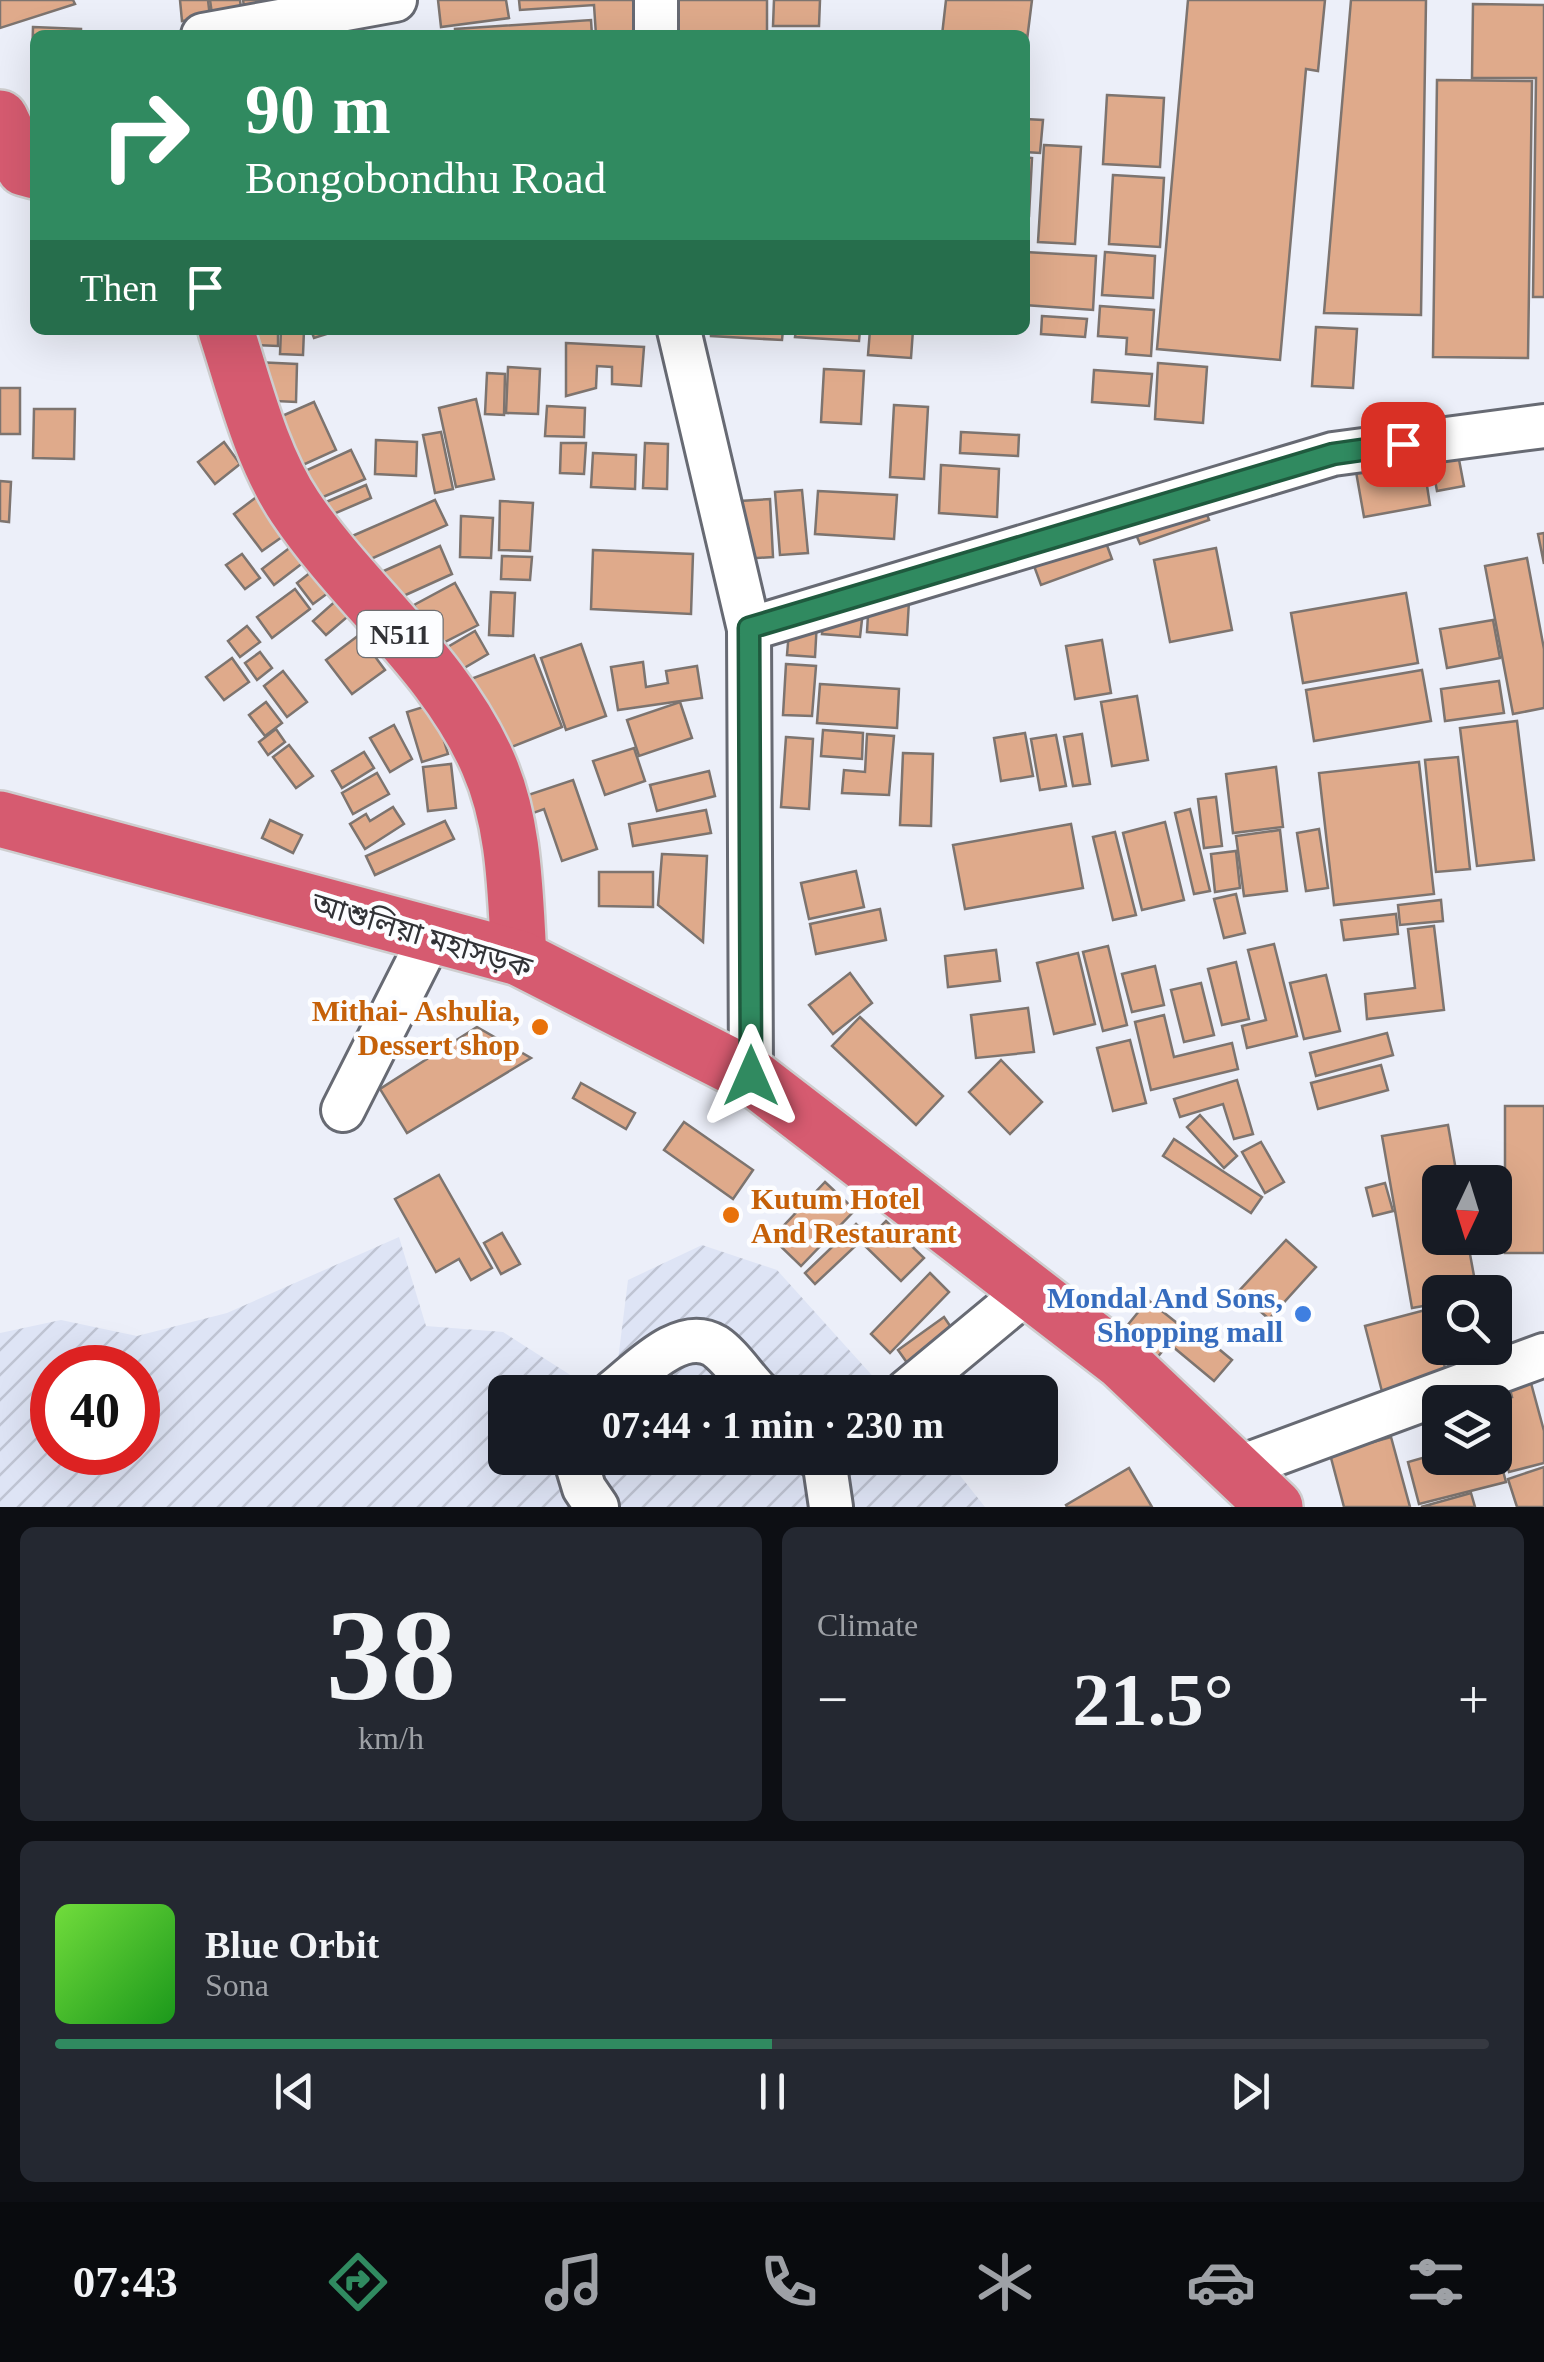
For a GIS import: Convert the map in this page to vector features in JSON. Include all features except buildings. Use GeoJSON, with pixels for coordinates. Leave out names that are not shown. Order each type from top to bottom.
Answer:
{"type":"FeatureCollection","features":[{"type":"Feature","properties":{"kind":"highway"},"geometry":{"type":"LineString","coordinates":[[0,118],[24,168],[30,169]]}},
{"type":"Feature","properties":{"kind":"highway","name":"N511"},"geometry":{"type":"LineString","coordinates":[[228,335],[260,433],[294,506],[439,681],[488,762],[512,844],[519,958]]}},
{"type":"Feature","properties":{"kind":"highway","name":"আশুলিয়া মহাসড়ক"},"geometry":{"type":"LineString","coordinates":[[0,819],[519,958],[751,1076],[1122,1362],[1275,1507]]}},
{"type":"Feature","properties":{"kind":"street"},"geometry":{"type":"LineString","coordinates":[[230,30],[395,0]]}},
{"type":"Feature","properties":{"kind":"street"},"geometry":{"type":"LineString","coordinates":[[656,0],[656,30]]}},
{"type":"Feature","properties":{"kind":"street"},"geometry":{"type":"LineString","coordinates":[[681,335],[749,628],[751,1076]]}},
{"type":"Feature","properties":{"kind":"street"},"geometry":{"type":"LineString","coordinates":[[749,628],[1333,454],[1544,426]]}},
{"type":"Feature","properties":{"kind":"street"},"geometry":{"type":"LineString","coordinates":[[343,1110],[432,934]]}},
{"type":"Feature","properties":{"kind":"street"},"geometry":{"type":"LineString","coordinates":[[926,1375],[1029,1290]]}},
{"type":"Feature","properties":{"kind":"street"},"geometry":{"type":"LineString","coordinates":[[636,1375],[672,1347],[693,1340],[714,1346],[742,1375]]}},
{"type":"Feature","properties":{"kind":"street"},"geometry":{"type":"LineString","coordinates":[[1235,1469],[1544,1356]]}},
{"type":"Feature","properties":{"kind":"street"},"geometry":{"type":"LineString","coordinates":[[580,1475],[597,1507]]}},
{"type":"Feature","properties":{"kind":"shaded area"},"geometry":{"type":"Polygon","coordinates":[[[399,1237],[426,1326],[503,1332],[570,1375],[488,1375],[488,1475],[960,1475],[985,1507],[0,1507],[0,1333],[61,1320],[137,1336],[227,1313],[399,1237]]]}},
{"type":"Feature","properties":{"kind":"shaded area"},"geometry":{"type":"Polygon","coordinates":[[[702,1245],[777,1270],[872,1375],[616,1375],[628,1280],[702,1245]]]}},
{"type":"Feature","properties":{"kind":"place","name":"Mithai- Ashulia, Dessert shop"},"geometry":{"type":"Point","coordinates":[540,1027]}},
{"type":"Feature","properties":{"kind":"place","name":"Kutum Hotel And Restaurant"},"geometry":{"type":"Point","coordinates":[731,1215]}},
{"type":"Feature","properties":{"kind":"place","name":"Mondal And Sons, Shopping mall"},"geometry":{"type":"Point","coordinates":[1303,1314]}},
{"type":"Feature","properties":{"kind":"route"},"geometry":{"type":"LineString","coordinates":[[751,1076],[749,628],[1333,454],[1403,444]]}}]}
